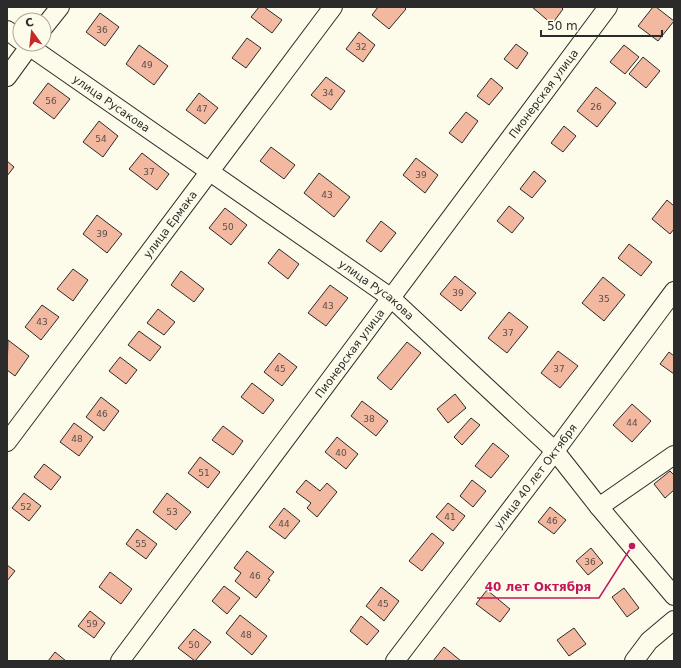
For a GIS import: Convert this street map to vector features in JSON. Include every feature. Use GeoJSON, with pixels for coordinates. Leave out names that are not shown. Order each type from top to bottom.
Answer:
{"type":"FeatureCollection","features":[{"type":"Feature","properties":{"kind":"street"},"geometry":{"type":"LineString","coordinates":[[52,18],[60,7]]}},
{"type":"Feature","properties":{"kind":"street","name":"улица Ермака"},"geometry":{"type":"LineString","coordinates":[[7,442],[333,7]]}},
{"type":"Feature","properties":{"kind":"street","name":"Пионерская улица"},"geometry":{"type":"LineString","coordinates":[[120,661],[390,297],[608,7]]}},
{"type":"Feature","properties":{"kind":"street"},"geometry":{"type":"LineString","coordinates":[[7,76],[22,52]]}},
{"type":"Feature","properties":{"kind":"street","name":"улица Русакова"},"geometry":{"type":"LineString","coordinates":[[38,52],[208,172],[390,297],[555,451],[599,507],[674,596]]}},
{"type":"Feature","properties":{"kind":"street","name":"улица 40 лет Октября"},"geometry":{"type":"LineString","coordinates":[[395,661],[555,451],[674,291]]}},
{"type":"Feature","properties":{"kind":"street"},"geometry":{"type":"LineString","coordinates":[[599,507],[674,455]]}},
{"type":"Feature","properties":{"kind":"street"},"geometry":{"type":"LineString","coordinates":[[634,661],[649,641],[674,620]]}},
{"type":"Feature","properties":{"kind":"building"},"geometry":{"type":"Polygon","coordinates":[[[259,7],[264,7],[282,20],[272,33],[251,17],[259,7]]]}},
{"type":"Feature","properties":{"kind":"building"},"geometry":{"type":"Polygon","coordinates":[[[378,7],[404,7],[406,9],[389,29],[372,15],[378,7]]]}},
{"type":"Feature","properties":{"kind":"building"},"geometry":{"type":"Polygon","coordinates":[[[532,7],[561,7],[563,9],[552,24],[532,7]]]}},
{"type":"Feature","properties":{"kind":"building"},"geometry":{"type":"Polygon","coordinates":[[[653,7],[656,7],[674,21],[658,41],[638,26],[653,7]]]}},
{"type":"Feature","properties":{"kind":"building"},"geometry":{"type":"Polygon","coordinates":[[[100,13],[119,27],[105,46],[86,32],[100,13]]]}},
{"type":"Feature","properties":{"kind":"building"},"geometry":{"type":"Polygon","coordinates":[[[359,32],[375,45],[363,62],[346,49],[359,32]]]}},
{"type":"Feature","properties":{"kind":"building"},"geometry":{"type":"Polygon","coordinates":[[[247,38],[261,48],[246,68],[232,58],[247,38]]]}},
{"type":"Feature","properties":{"kind":"building"},"geometry":{"type":"Polygon","coordinates":[[[516,44],[528,53],[517,69],[504,59],[516,44]]]}},
{"type":"Feature","properties":{"kind":"building"},"geometry":{"type":"Polygon","coordinates":[[[139,45],[168,66],[154,85],[126,64],[139,45]]]}},
{"type":"Feature","properties":{"kind":"building"},"geometry":{"type":"Polygon","coordinates":[[[624,45],[639,57],[625,74],[610,62],[624,45]]]}},
{"type":"Feature","properties":{"kind":"building"},"geometry":{"type":"Polygon","coordinates":[[[643,57],[660,71],[646,88],[629,74],[643,57]]]}},
{"type":"Feature","properties":{"kind":"building"},"geometry":{"type":"Polygon","coordinates":[[[326,77],[345,91],[331,110],[311,95],[326,77]]]}},
{"type":"Feature","properties":{"kind":"building"},"geometry":{"type":"Polygon","coordinates":[[[491,78],[503,88],[489,105],[477,96],[491,78]]]}},
{"type":"Feature","properties":{"kind":"building"},"geometry":{"type":"Polygon","coordinates":[[[48,83],[70,99],[54,119],[33,103],[48,83]]]}},
{"type":"Feature","properties":{"kind":"building"},"geometry":{"type":"Polygon","coordinates":[[[596,87],[616,103],[597,127],[577,111],[596,87]]]}},
{"type":"Feature","properties":{"kind":"building"},"geometry":{"type":"Polygon","coordinates":[[[199,93],[218,108],[205,124],[186,110],[199,93]]]}},
{"type":"Feature","properties":{"kind":"building"},"geometry":{"type":"Polygon","coordinates":[[[466,112],[478,121],[462,143],[449,133],[466,112]]]}},
{"type":"Feature","properties":{"kind":"building"},"geometry":{"type":"Polygon","coordinates":[[[99,121],[118,136],[103,157],[83,142],[99,121]]]}},
{"type":"Feature","properties":{"kind":"building"},"geometry":{"type":"Polygon","coordinates":[[[564,126],[576,136],[563,152],[551,143],[564,126]]]}},
{"type":"Feature","properties":{"kind":"building"},"geometry":{"type":"Polygon","coordinates":[[[271,147],[295,165],[284,179],[260,161],[271,147]]]}},
{"type":"Feature","properties":{"kind":"building"},"geometry":{"type":"Polygon","coordinates":[[[142,153],[169,174],[157,190],[129,169],[142,153]]]}},
{"type":"Feature","properties":{"kind":"building"},"geometry":{"type":"Polygon","coordinates":[[[416,158],[438,175],[425,193],[403,175],[416,158]]]}},
{"type":"Feature","properties":{"kind":"building"},"geometry":{"type":"Polygon","coordinates":[[[7,161],[14,167],[7,176],[7,161]]]}},
{"type":"Feature","properties":{"kind":"building"},"geometry":{"type":"Polygon","coordinates":[[[534,171],[546,181],[532,198],[520,189],[534,171]]]}},
{"type":"Feature","properties":{"kind":"building"},"geometry":{"type":"Polygon","coordinates":[[[319,173],[350,197],[334,217],[304,193],[319,173]]]}},
{"type":"Feature","properties":{"kind":"building"},"geometry":{"type":"Polygon","coordinates":[[[667,200],[674,206],[674,229],[670,234],[652,219],[667,200]]]}},
{"type":"Feature","properties":{"kind":"building"},"geometry":{"type":"Polygon","coordinates":[[[509,206],[524,218],[512,233],[497,221],[509,206]]]}},
{"type":"Feature","properties":{"kind":"building"},"geometry":{"type":"Polygon","coordinates":[[[225,208],[247,225],[231,245],[209,228],[225,208]]]}},
{"type":"Feature","properties":{"kind":"building"},"geometry":{"type":"Polygon","coordinates":[[[97,215],[122,234],[107,253],[83,234],[97,215]]]}},
{"type":"Feature","properties":{"kind":"building"},"geometry":{"type":"Polygon","coordinates":[[[381,221],[396,233],[381,252],[366,241],[381,221]]]}},
{"type":"Feature","properties":{"kind":"building"},"geometry":{"type":"Polygon","coordinates":[[[629,244],[652,262],[641,276],[618,258],[629,244]]]}},
{"type":"Feature","properties":{"kind":"building"},"geometry":{"type":"Polygon","coordinates":[[[279,249],[299,264],[288,279],[268,263],[279,249]]]}},
{"type":"Feature","properties":{"kind":"building"},"geometry":{"type":"Polygon","coordinates":[[[73,269],[88,280],[73,301],[57,289],[73,269]]]}},
{"type":"Feature","properties":{"kind":"building"},"geometry":{"type":"Polygon","coordinates":[[[181,271],[204,289],[194,302],[171,285],[181,271]]]}},
{"type":"Feature","properties":{"kind":"building"},"geometry":{"type":"Polygon","coordinates":[[[455,276],[476,293],[461,311],[440,294],[455,276]]]}},
{"type":"Feature","properties":{"kind":"building"},"geometry":{"type":"Polygon","coordinates":[[[603,277],[625,295],[604,321],[582,303],[603,277]]]}},
{"type":"Feature","properties":{"kind":"building"},"geometry":{"type":"Polygon","coordinates":[[[330,285],[348,298],[326,326],[308,313],[330,285]]]}},
{"type":"Feature","properties":{"kind":"building"},"geometry":{"type":"Polygon","coordinates":[[[42,305],[59,317],[41,340],[25,327],[42,305]]]}},
{"type":"Feature","properties":{"kind":"building"},"geometry":{"type":"Polygon","coordinates":[[[158,309],[175,322],[164,335],[147,323],[158,309]]]}},
{"type":"Feature","properties":{"kind":"building"},"geometry":{"type":"Polygon","coordinates":[[[509,312],[528,327],[507,353],[488,338],[509,312]]]}},
{"type":"Feature","properties":{"kind":"building"},"geometry":{"type":"Polygon","coordinates":[[[139,331],[161,347],[150,361],[128,345],[139,331]]]}},
{"type":"Feature","properties":{"kind":"building"},"geometry":{"type":"Polygon","coordinates":[[[8,340],[29,356],[15,376],[7,370],[8,340]]]}},
{"type":"Feature","properties":{"kind":"building"},"geometry":{"type":"Polygon","coordinates":[[[407,342],[421,353],[391,390],[377,378],[407,342]]]}},
{"type":"Feature","properties":{"kind":"building"},"geometry":{"type":"Polygon","coordinates":[[[558,351],[578,366],[560,388],[541,373],[558,351]]]}},
{"type":"Feature","properties":{"kind":"building"},"geometry":{"type":"Polygon","coordinates":[[[669,352],[674,356],[674,374],[660,364],[669,352]]]}},
{"type":"Feature","properties":{"kind":"building"},"geometry":{"type":"Polygon","coordinates":[[[279,353],[297,367],[282,386],[264,372],[279,353]]]}},
{"type":"Feature","properties":{"kind":"building"},"geometry":{"type":"Polygon","coordinates":[[[120,357],[137,370],[126,384],[109,371],[120,357]]]}},
{"type":"Feature","properties":{"kind":"building"},"geometry":{"type":"Polygon","coordinates":[[[252,383],[274,400],[263,414],[241,397],[252,383]]]}},
{"type":"Feature","properties":{"kind":"building"},"geometry":{"type":"Polygon","coordinates":[[[455,394],[466,408],[448,423],[437,409],[455,394]]]}},
{"type":"Feature","properties":{"kind":"building"},"geometry":{"type":"Polygon","coordinates":[[[101,397],[119,411],[104,431],[86,417],[101,397]]]}},
{"type":"Feature","properties":{"kind":"building"},"geometry":{"type":"Polygon","coordinates":[[[362,401],[388,421],[376,436],[351,416],[362,401]]]}},
{"type":"Feature","properties":{"kind":"building"},"geometry":{"type":"Polygon","coordinates":[[[632,404],[651,421],[632,442],[613,425],[632,404]]]}},
{"type":"Feature","properties":{"kind":"building"},"geometry":{"type":"Polygon","coordinates":[[[471,418],[480,425],[462,445],[454,437],[471,418]]]}},
{"type":"Feature","properties":{"kind":"building"},"geometry":{"type":"Polygon","coordinates":[[[74,423],[93,437],[79,456],[60,442],[74,423]]]}},
{"type":"Feature","properties":{"kind":"building"},"geometry":{"type":"Polygon","coordinates":[[[223,426],[243,441],[233,455],[212,440],[223,426]]]}},
{"type":"Feature","properties":{"kind":"building"},"geometry":{"type":"Polygon","coordinates":[[[337,437],[358,454],[346,469],[325,452],[337,437]]]}},
{"type":"Feature","properties":{"kind":"building"},"geometry":{"type":"Polygon","coordinates":[[[493,443],[509,456],[491,478],[475,466],[493,443]]]}},
{"type":"Feature","properties":{"kind":"building"},"geometry":{"type":"Polygon","coordinates":[[[200,457],[220,472],[208,488],[188,473],[200,457]]]}},
{"type":"Feature","properties":{"kind":"building"},"geometry":{"type":"Polygon","coordinates":[[[44,464],[61,477],[51,490],[34,477],[44,464]]]}},
{"type":"Feature","properties":{"kind":"building"},"geometry":{"type":"Polygon","coordinates":[[[670,471],[674,475],[674,490],[665,498],[654,484],[670,471]]]}},
{"type":"Feature","properties":{"kind":"building"},"geometry":{"type":"Polygon","coordinates":[[[306,480],[320,491],[327,483],[337,492],[317,517],[307,508],[311,503],[296,492],[306,480]]]}},
{"type":"Feature","properties":{"kind":"building"},"geometry":{"type":"Polygon","coordinates":[[[472,480],[486,491],[473,507],[460,496],[472,480]]]}},
{"type":"Feature","properties":{"kind":"building"},"geometry":{"type":"Polygon","coordinates":[[[24,493],[41,506],[29,521],[12,508],[24,493]]]}},
{"type":"Feature","properties":{"kind":"building"},"geometry":{"type":"Polygon","coordinates":[[[167,493],[191,512],[176,530],[153,512],[167,493]]]}},
{"type":"Feature","properties":{"kind":"building"},"geometry":{"type":"Polygon","coordinates":[[[448,503],[465,516],[453,531],[436,517],[448,503]]]}},
{"type":"Feature","properties":{"kind":"building"},"geometry":{"type":"Polygon","coordinates":[[[550,507],[566,520],[554,534],[538,522],[550,507]]]}},
{"type":"Feature","properties":{"kind":"building"},"geometry":{"type":"Polygon","coordinates":[[[284,508],[300,521],[285,539],[269,527],[284,508]]]}},
{"type":"Feature","properties":{"kind":"building"},"geometry":{"type":"Polygon","coordinates":[[[137,529],[157,544],[146,559],[126,544],[137,529]]]}},
{"type":"Feature","properties":{"kind":"building"},"geometry":{"type":"Polygon","coordinates":[[[432,533],[444,543],[422,571],[409,561],[432,533]]]}},
{"type":"Feature","properties":{"kind":"building"},"geometry":{"type":"Polygon","coordinates":[[[591,548],[603,563],[588,575],[576,561],[591,548]]]}},
{"type":"Feature","properties":{"kind":"building"},"geometry":{"type":"Polygon","coordinates":[[[247,551],[274,572],[268,579],[270,580],[256,598],[235,581],[241,573],[234,568],[247,551]]]}},
{"type":"Feature","properties":{"kind":"building"},"geometry":{"type":"Polygon","coordinates":[[[7,565],[15,571],[7,581],[7,565]]]}},
{"type":"Feature","properties":{"kind":"building"},"geometry":{"type":"Polygon","coordinates":[[[110,572],[132,589],[121,604],[99,587],[110,572]]]}},
{"type":"Feature","properties":{"kind":"building"},"geometry":{"type":"Polygon","coordinates":[[[224,586],[240,598],[227,614],[212,601],[224,586]]]}},
{"type":"Feature","properties":{"kind":"building"},"geometry":{"type":"Polygon","coordinates":[[[381,587],[399,601],[384,621],[366,606],[381,587]]]}},
{"type":"Feature","properties":{"kind":"building"},"geometry":{"type":"Polygon","coordinates":[[[624,588],[639,608],[627,617],[612,597],[624,588]]]}},
{"type":"Feature","properties":{"kind":"building"},"geometry":{"type":"Polygon","coordinates":[[[487,590],[510,609],[500,622],[476,604],[487,590]]]}},
{"type":"Feature","properties":{"kind":"building"},"geometry":{"type":"Polygon","coordinates":[[[90,611],[105,623],[94,638],[78,626],[90,611]]]}},
{"type":"Feature","properties":{"kind":"building"},"geometry":{"type":"Polygon","coordinates":[[[240,615],[267,636],[252,655],[226,633],[240,615]]]}},
{"type":"Feature","properties":{"kind":"building"},"geometry":{"type":"Polygon","coordinates":[[[361,616],[379,631],[367,645],[350,631],[361,616]]]}},
{"type":"Feature","properties":{"kind":"building"},"geometry":{"type":"Polygon","coordinates":[[[574,628],[586,644],[569,656],[557,640],[574,628]]]}},
{"type":"Feature","properties":{"kind":"building"},"geometry":{"type":"Polygon","coordinates":[[[194,629],[211,642],[195,661],[178,648],[194,629]]]}},
{"type":"Feature","properties":{"kind":"building"},"geometry":{"type":"Polygon","coordinates":[[[444,647],[461,661],[433,661],[444,647]]]}},
{"type":"Feature","properties":{"kind":"building"},"geometry":{"type":"Polygon","coordinates":[[[55,652],[66,661],[48,661],[55,652]]]}},
{"type":"Feature","properties":{"kind":"place","name":"40 лет Октября"},"geometry":{"type":"Point","coordinates":[632,546]}}]}
